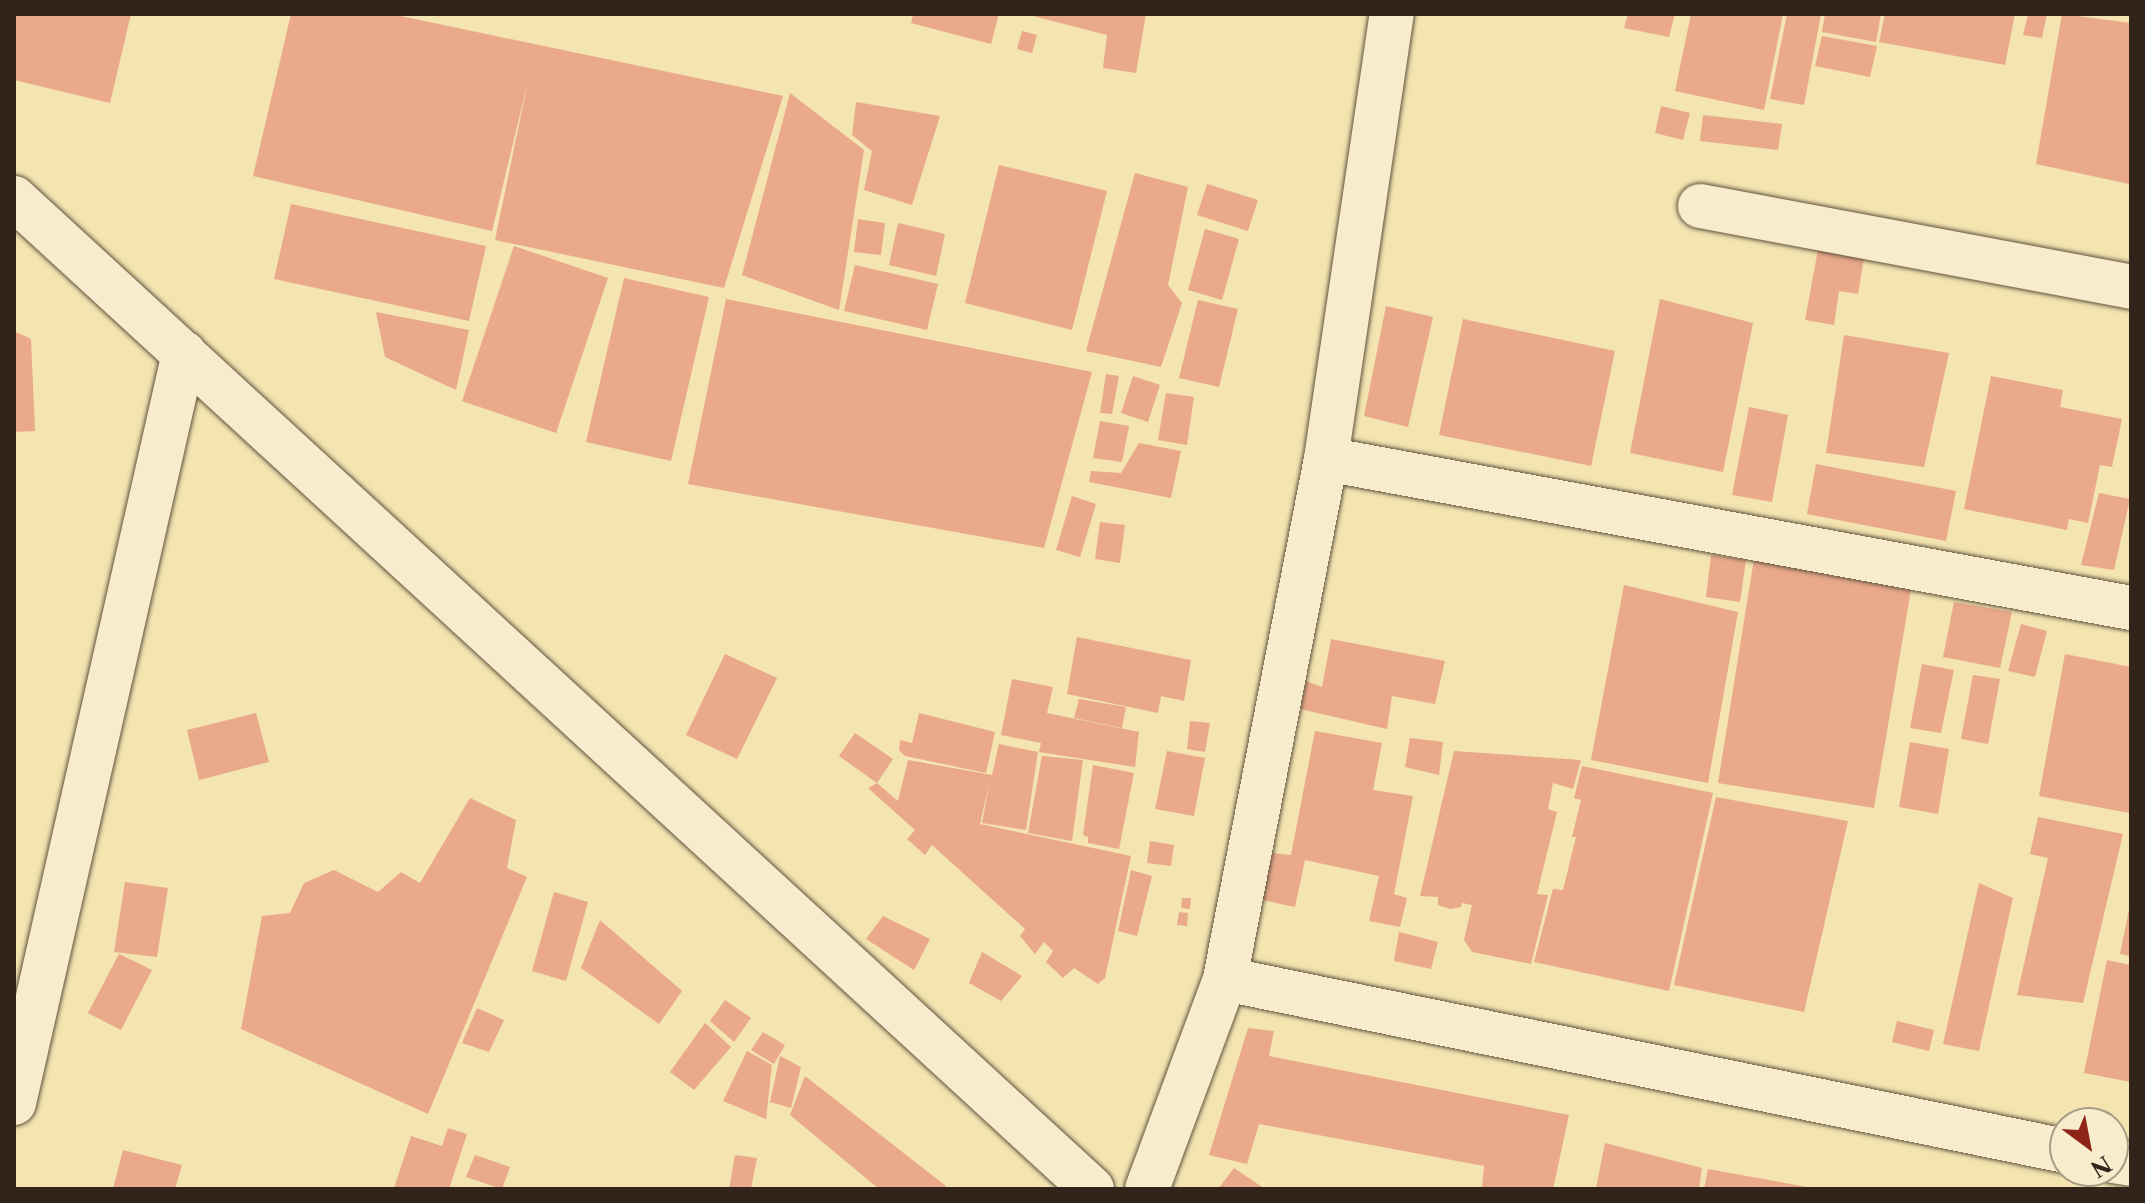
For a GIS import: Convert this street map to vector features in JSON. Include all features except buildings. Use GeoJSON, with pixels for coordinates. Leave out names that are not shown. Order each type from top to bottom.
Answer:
{"type":"FeatureCollection","features":[{"type":"Feature","properties":{"kind":"street"},"geometry":{"type":"LineString","coordinates":[[1147,1189],[1225,979],[1326,459],[1392,14]]}},
{"type":"Feature","properties":{"kind":"street"},"geometry":{"type":"LineString","coordinates":[[14,198],[1092,1189]]}},
{"type":"Feature","properties":{"kind":"street"},"geometry":{"type":"LineString","coordinates":[[1700,206],[2131,287]]}},
{"type":"Feature","properties":{"kind":"street"},"geometry":{"type":"LineString","coordinates":[[14,1103],[184,353]]}},
{"type":"Feature","properties":{"kind":"street"},"geometry":{"type":"LineString","coordinates":[[1326,459],[2131,608]]}},
{"type":"Feature","properties":{"kind":"street"},"geometry":{"type":"LineString","coordinates":[[1225,979],[2049,1148]]}}]}
